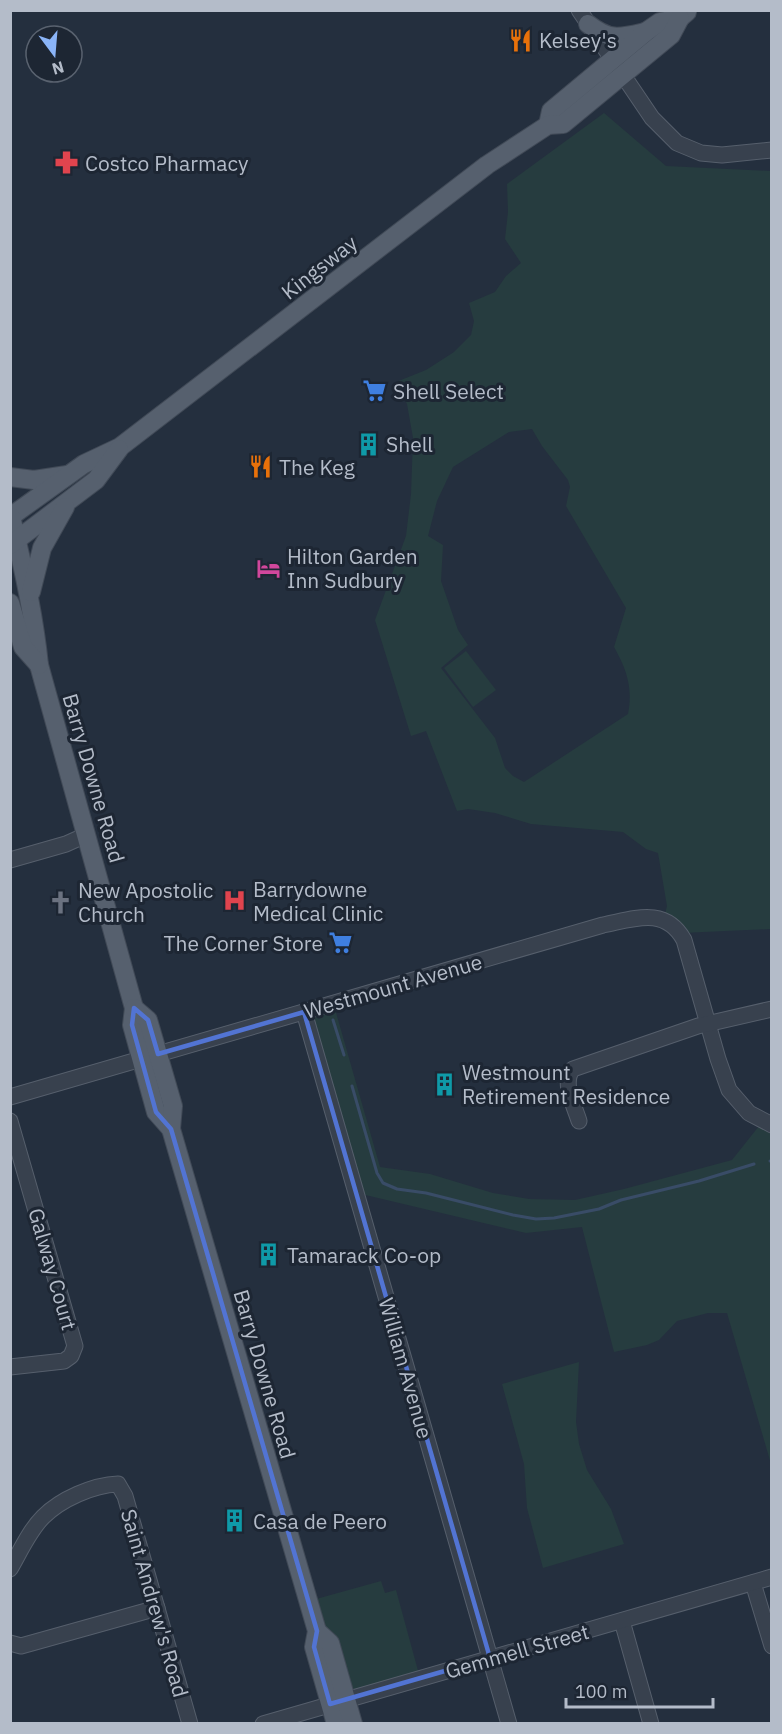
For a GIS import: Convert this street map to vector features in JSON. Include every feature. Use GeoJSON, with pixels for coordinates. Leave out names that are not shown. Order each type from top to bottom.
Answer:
{"type":"FeatureCollection","features":[{"type":"Feature","properties":{"kind":"main road","name":"Kingsway"},"geometry":{"type":"LineString","coordinates":[[11,517],[84,464],[120,447],[487,165],[548,125],[563,124],[617,69],[647,32],[660,22],[685,14]]}},
{"type":"Feature","properties":{"kind":"main road","name":"Kingsway"},"geometry":{"type":"LineString","coordinates":[[617,69],[671,35],[685,14]]}},
{"type":"Feature","properties":{"kind":"main road"},"geometry":{"type":"LineString","coordinates":[[583,17],[602,35],[610,37],[647,32]]}},
{"type":"Feature","properties":{"kind":"main road","name":"Kingsway"},"geometry":{"type":"LineString","coordinates":[[14,542],[96,480],[120,447]]}},
{"type":"Feature","properties":{"kind":"main road"},"geometry":{"type":"LineString","coordinates":[[10,477],[34,480],[69,475]]}},
{"type":"Feature","properties":{"kind":"main road"},"geometry":{"type":"LineString","coordinates":[[30,609],[33,579],[39,556],[70,499]]}},
{"type":"Feature","properties":{"kind":"main road","name":"Barry Downe Road"},"geometry":{"type":"LineString","coordinates":[[11,517],[39,665],[134,1008],[132,1025],[173,1106],[171,1129],[317,1631],[330,1643],[338,1701],[336,1724]]}},
{"type":"Feature","properties":{"kind":"main road","name":"Barry Downe Road"},"geometry":{"type":"LineString","coordinates":[[10,603],[23,647],[39,665]]}},
{"type":"Feature","properties":{"kind":"main road","name":"Barry Downe Road"},"geometry":{"type":"LineString","coordinates":[[338,1701],[353,1724]]}},
{"type":"Feature","properties":{"kind":"street"},"geometry":{"type":"LineString","coordinates":[[583,17],[652,118],[677,143],[701,153],[722,155],[771,150]]}},
{"type":"Feature","properties":{"kind":"street"},"geometry":{"type":"LineString","coordinates":[[10,860],[66,844],[86,835]]}},
{"type":"Feature","properties":{"kind":"street","name":"Westmount Avenue"},"geometry":{"type":"LineString","coordinates":[[10,1097],[603,925],[651,917],[663,918],[672,924],[684,940],[729,1089],[749,1113],[771,1125]]}},
{"type":"Feature","properties":{"kind":"street"},"geometry":{"type":"LineString","coordinates":[[579,1121],[568,1085],[573,1069],[708,1024],[771,1009]]}},
{"type":"Feature","properties":{"kind":"street","name":"William Avenue"},"geometry":{"type":"LineString","coordinates":[[304,1012],[509,1724]]}},
{"type":"Feature","properties":{"kind":"street","name":"Galway Court"},"geometry":{"type":"LineString","coordinates":[[10,1122],[75,1346],[71,1356],[63,1361],[10,1367]]}},
{"type":"Feature","properties":{"kind":"street","name":"Saint Andrew's Road"},"geometry":{"type":"LineString","coordinates":[[10,1569],[35,1527],[55,1507],[80,1494],[109,1485],[118,1485],[125,1496],[190,1724]]}},
{"type":"Feature","properties":{"kind":"street","name":"Gemmell Street"},"geometry":{"type":"LineString","coordinates":[[263,1724],[771,1577]]}},
{"type":"Feature","properties":{"kind":"street"},"geometry":{"type":"LineString","coordinates":[[753,1583],[771,1646]]}},
{"type":"Feature","properties":{"kind":"street"},"geometry":{"type":"LineString","coordinates":[[10,1643],[21,1646],[157,1608]]}},
{"type":"Feature","properties":{"kind":"street"},"geometry":{"type":"LineString","coordinates":[[622,1621],[651,1724]]}},
{"type":"Feature","properties":{"kind":"highlighted area"},"geometry":{"type":"Polygon","coordinates":[[[134,1008],[148,1020],[158,1054],[304,1012],[490,1658],[330,1704],[314,1647],[317,1631],[171,1129],[156,1112],[132,1025],[134,1008]]]}},
{"type":"Feature","properties":{"kind":"green space"},"geometry":{"type":"Polygon","coordinates":[[[604,113],[666,166],[771,171],[771,929],[681,933],[664,918],[667,906],[658,853],[646,849],[623,832],[531,824],[495,813],[468,809],[457,811],[426,731],[411,736],[375,620],[406,536],[411,494],[413,438],[407,404],[396,382],[426,370],[454,352],[471,335],[474,321],[469,303],[495,292],[506,276],[521,263],[505,239],[508,212],[507,184],[604,113]],[[532,429],[509,432],[453,467],[437,501],[428,536],[443,545],[441,581],[458,630],[468,645],[441,668],[495,738],[505,768],[524,782],[628,714],[630,696],[628,679],[614,647],[626,608],[566,506],[570,487],[568,480],[532,429]]]}},
{"type":"Feature","properties":{"kind":"green space"},"geometry":{"type":"Polygon","coordinates":[[[466,651],[496,690],[473,707],[444,668],[466,651]]]}},
{"type":"Feature","properties":{"kind":"green space"},"geometry":{"type":"Polygon","coordinates":[[[333,1002],[380,1167],[430,1174],[493,1193],[529,1199],[575,1200],[732,1160],[763,1121],[771,1124],[771,1464],[727,1313],[708,1313],[677,1321],[659,1340],[614,1352],[582,1227],[526,1233],[357,1193],[304,1011],[333,1002]]]}},
{"type":"Feature","properties":{"kind":"green space"},"geometry":{"type":"Polygon","coordinates":[[[579,1362],[576,1422],[579,1444],[587,1470],[611,1509],[624,1544],[543,1568],[527,1508],[524,1464],[502,1384],[579,1362]]]}},
{"type":"Feature","properties":{"kind":"green space"},"geometry":{"type":"Polygon","coordinates":[[[381,1581],[385,1593],[396,1590],[420,1678],[347,1698],[309,1601],[381,1581]]]}},
{"type":"Feature","properties":{"kind":"waterway"},"geometry":{"type":"LineString","coordinates":[[333,1020],[344,1055]]}},
{"type":"Feature","properties":{"kind":"waterway"},"geometry":{"type":"LineString","coordinates":[[352,1086],[377,1173],[383,1183],[397,1189],[426,1193],[513,1215],[536,1219],[554,1218],[599,1209],[621,1200],[699,1181],[754,1164]]}},
{"type":"Feature","properties":{"kind":"place","name":"Kelsey's"},"geometry":{"type":"Point","coordinates":[521,40]}},
{"type":"Feature","properties":{"kind":"place","name":"Costco Pharmacy"},"geometry":{"type":"Point","coordinates":[67,163]}},
{"type":"Feature","properties":{"kind":"place","name":"Shell Select"},"geometry":{"type":"Point","coordinates":[375,391]}},
{"type":"Feature","properties":{"kind":"place","name":"Shell"},"geometry":{"type":"Point","coordinates":[368,444]}},
{"type":"Feature","properties":{"kind":"place","name":"The Keg"},"geometry":{"type":"Point","coordinates":[261,467]}},
{"type":"Feature","properties":{"kind":"place","name":"Hilton Garden Inn Sudbury"},"geometry":{"type":"Point","coordinates":[269,568]}},
{"type":"Feature","properties":{"kind":"place","name":"Barrydowne Medical Clinic"},"geometry":{"type":"Point","coordinates":[235,901]}},
{"type":"Feature","properties":{"kind":"place","name":"New Apostolic Church"},"geometry":{"type":"Point","coordinates":[60,902]}},
{"type":"Feature","properties":{"kind":"place","name":"The Corner Store"},"geometry":{"type":"Point","coordinates":[341,943]}},
{"type":"Feature","properties":{"kind":"place","name":"Westmount Retirement Residence"},"geometry":{"type":"Point","coordinates":[444,1084]}},
{"type":"Feature","properties":{"kind":"place","name":"Tamarack Co-op"},"geometry":{"type":"Point","coordinates":[269,1255]}},
{"type":"Feature","properties":{"kind":"place","name":"Casa de Peero"},"geometry":{"type":"Point","coordinates":[235,1521]}}]}
